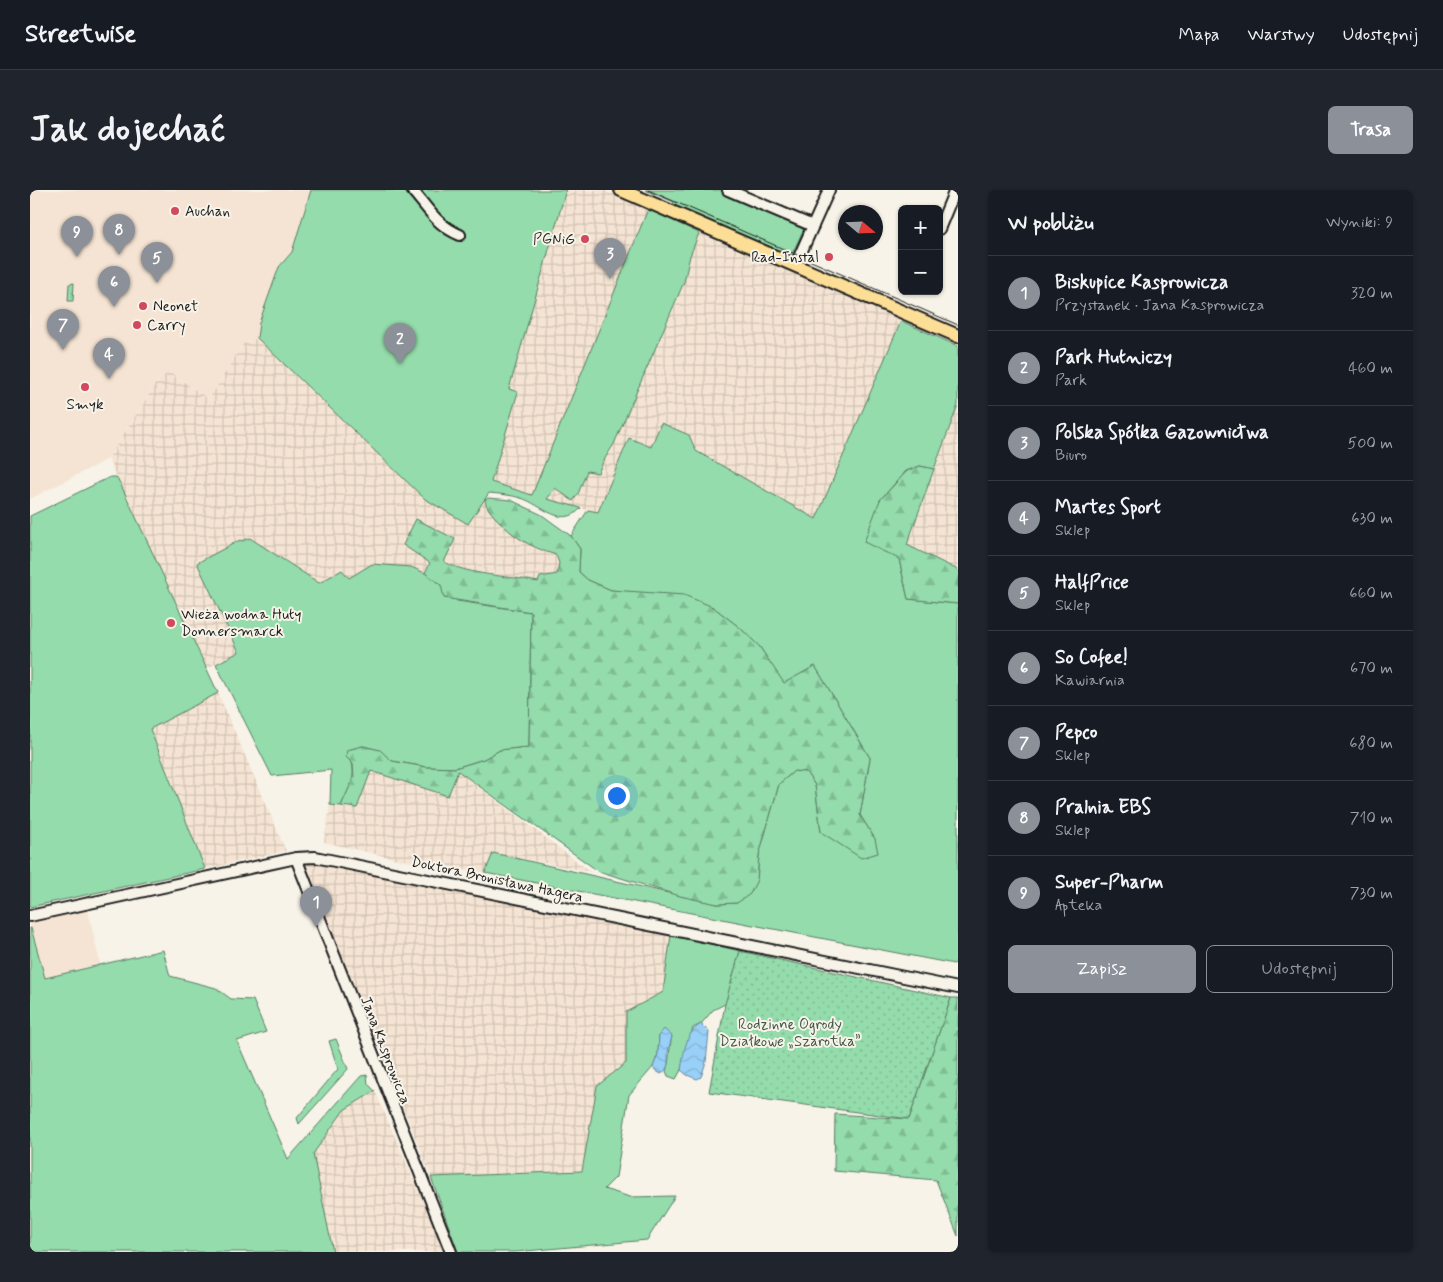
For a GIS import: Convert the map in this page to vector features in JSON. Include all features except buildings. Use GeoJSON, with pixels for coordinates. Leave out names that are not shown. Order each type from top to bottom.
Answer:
{"type":"FeatureCollection","features":[{"type":"Feature","properties":{"kind":"main road"},"geometry":{"type":"LineString","coordinates":[[621,190],[958,336]]}},
{"type":"Feature","properties":{"kind":"street"},"geometry":{"type":"LineString","coordinates":[[412,190],[439,222],[460,235]]}},
{"type":"Feature","properties":{"kind":"street"},"geometry":{"type":"LineString","coordinates":[[728,190],[813,226]]}},
{"type":"Feature","properties":{"kind":"street"},"geometry":{"type":"LineString","coordinates":[[795,266],[829,190]]}},
{"type":"Feature","properties":{"kind":"street"},"geometry":{"type":"LineString","coordinates":[[943,218],[954,190]]}},
{"type":"Feature","properties":{"kind":"street","name":"Doktora Bronisława Hagera"},"geometry":{"type":"LineString","coordinates":[[30,916],[296,858],[315,857],[958,988]]}},
{"type":"Feature","properties":{"kind":"street","name":"Jana Kasprowicza"},"geometry":{"type":"LineString","coordinates":[[296,858],[450,1252]]}},
{"type":"Feature","properties":{"kind":"shaded area"},"geometry":{"type":"Polygon","coordinates":[[[30,190],[311,190],[292,253],[279,267],[259,323],[257,338],[243,344],[209,399],[171,373],[160,377],[108,459],[30,499],[30,190]]]}},
{"type":"Feature","properties":{"kind":"shaded area"},"geometry":{"type":"Polygon","coordinates":[[[566,190],[604,190],[648,209],[533,495],[491,482],[518,392],[509,389],[566,190]]]}},
{"type":"Feature","properties":{"kind":"shaded area"},"geometry":{"type":"Polygon","coordinates":[[[699,233],[901,321],[816,520],[696,451],[689,435],[661,423],[651,447],[629,438],[598,513],[547,499],[555,488],[578,494],[587,471],[599,473],[604,460],[614,444],[684,282],[690,256],[699,233]]]}},
{"type":"Feature","properties":{"kind":"shaded area"},"geometry":{"type":"Polygon","coordinates":[[[257,338],[425,499],[468,524],[485,500],[486,506],[535,548],[556,555],[559,563],[557,574],[540,577],[538,582],[460,569],[444,562],[430,564],[425,573],[411,567],[349,578],[342,570],[319,583],[250,538],[197,563],[239,652],[207,668],[108,459],[160,377],[171,373],[209,399],[243,344],[257,338]]]}},
{"type":"Feature","properties":{"kind":"shaded area"},"geometry":{"type":"Polygon","coordinates":[[[958,405],[958,570],[907,545],[958,405]]]}},
{"type":"Feature","properties":{"kind":"shaded area"},"geometry":{"type":"Polygon","coordinates":[[[218,693],[286,851],[205,869],[150,728],[218,693]]]}},
{"type":"Feature","properties":{"kind":"shaded area"},"geometry":{"type":"Polygon","coordinates":[[[371,770],[448,796],[458,771],[591,872],[493,853],[485,873],[401,860],[324,842],[330,805],[357,807],[371,770]]]}},
{"type":"Feature","properties":{"kind":"shaded area"},"geometry":{"type":"Polygon","coordinates":[[[310,859],[671,935],[663,992],[626,1012],[626,1063],[597,1086],[582,1171],[431,1177],[317,893],[306,863],[310,859]]]}},
{"type":"Feature","properties":{"kind":"shaded area"},"geometry":{"type":"Polygon","coordinates":[[[88,910],[100,964],[44,978],[30,923],[88,910]]]}},
{"type":"Feature","properties":{"kind":"shaded area"},"geometry":{"type":"Polygon","coordinates":[[[375,1091],[445,1252],[333,1252],[313,1154],[344,1110],[375,1091]]]}},
{"type":"Feature","properties":{"kind":"green space"},"geometry":{"type":"Polygon","coordinates":[[[311,190],[566,190],[509,389],[518,392],[491,482],[532,495],[648,209],[699,233],[690,256],[684,282],[614,444],[598,473],[587,471],[578,494],[573,501],[555,488],[547,499],[581,508],[574,514],[566,517],[559,516],[551,514],[521,498],[489,493],[468,524],[425,499],[257,338],[259,323],[279,267],[292,252],[311,190]]]}},
{"type":"Feature","properties":{"kind":"green space"},"geometry":{"type":"Polygon","coordinates":[[[645,190],[727,190],[806,224],[794,250],[792,253],[787,254],[688,212],[673,205],[674,202],[645,190]]]}},
{"type":"Feature","properties":{"kind":"green space"},"geometry":{"type":"Polygon","coordinates":[[[74,283],[73,301],[68,301],[69,284],[74,283]]]}},
{"type":"Feature","properties":{"kind":"green space"},"geometry":{"type":"Polygon","coordinates":[[[901,321],[958,346],[958,405],[934,469],[920,466],[906,471],[880,500],[899,559],[908,599],[958,604],[958,959],[954,964],[485,873],[493,853],[717,904],[737,903],[757,880],[759,855],[779,784],[794,771],[806,772],[815,785],[821,832],[875,839],[860,815],[870,758],[815,666],[784,684],[759,646],[739,627],[713,607],[611,590],[588,580],[579,572],[580,549],[571,536],[588,510],[598,512],[629,438],[651,447],[661,423],[689,435],[696,451],[816,519],[901,321]]]}},
{"type":"Feature","properties":{"kind":"green space"},"geometry":{"type":"Polygon","coordinates":[[[920,466],[934,469],[907,545],[958,570],[958,604],[908,599],[899,559],[864,542],[880,500],[907,471],[920,466]]]}},
{"type":"Feature","properties":{"kind":"green space"},"geometry":{"type":"Polygon","coordinates":[[[110,477],[116,477],[120,483],[218,693],[150,729],[205,869],[30,907],[30,516],[110,477]]]}},
{"type":"Feature","properties":{"kind":"green space"},"geometry":{"type":"Polygon","coordinates":[[[488,498],[511,500],[542,515],[571,536],[580,549],[579,572],[588,580],[611,590],[684,595],[713,607],[739,627],[759,646],[784,683],[815,666],[870,758],[860,815],[875,839],[878,853],[861,858],[821,832],[815,785],[806,772],[794,771],[779,784],[759,855],[757,880],[750,894],[737,903],[717,904],[680,896],[598,871],[458,771],[448,796],[371,771],[357,808],[341,806],[354,777],[353,764],[346,757],[347,750],[363,746],[380,750],[392,761],[426,767],[455,768],[484,759],[500,750],[529,747],[531,612],[444,598],[441,585],[425,573],[430,563],[403,545],[416,519],[455,539],[444,562],[455,567],[478,573],[538,582],[540,577],[557,574],[559,563],[556,555],[530,545],[515,536],[488,509],[485,500],[488,498]]]}},
{"type":"Feature","properties":{"kind":"green space"},"geometry":{"type":"Polygon","coordinates":[[[250,538],[319,583],[342,570],[349,578],[372,564],[411,567],[425,573],[441,585],[457,601],[531,612],[529,747],[500,750],[484,759],[455,768],[426,767],[392,761],[379,750],[363,746],[348,750],[353,773],[341,806],[330,805],[331,770],[272,776],[216,664],[239,652],[197,563],[240,540],[250,538]]]}},
{"type":"Feature","properties":{"kind":"green space"},"geometry":{"type":"Polygon","coordinates":[[[30,928],[45,978],[163,950],[170,976],[216,988],[231,999],[253,1000],[266,1032],[237,1041],[288,1159],[361,1076],[367,1075],[368,1084],[375,1091],[344,1110],[313,1154],[333,1252],[30,1252],[30,928]]]}},
{"type":"Feature","properties":{"kind":"green space"},"geometry":{"type":"Polygon","coordinates":[[[671,935],[740,951],[727,1003],[713,1010],[701,1024],[693,1028],[681,1070],[676,1079],[668,1076],[666,1071],[672,1036],[659,1035],[658,1054],[653,1067],[629,1095],[616,1177],[604,1189],[630,1197],[675,1196],[647,1240],[515,1252],[458,1252],[431,1177],[582,1171],[597,1086],[626,1063],[626,1012],[663,992],[671,935]]]}},
{"type":"Feature","properties":{"kind":"green space","name":"Rodzinne Ogrody Działkowe „Szarotka”"},"geometry":{"type":"Polygon","coordinates":[[[740,951],[951,998],[909,1119],[709,1092],[725,1004],[740,951]]]}},
{"type":"Feature","properties":{"kind":"green space"},"geometry":{"type":"Polygon","coordinates":[[[951,998],[958,998],[958,1236],[936,1180],[834,1171],[835,1114],[909,1119],[951,998]]]}},
{"type":"Feature","properties":{"kind":"green space"},"geometry":{"type":"Polygon","coordinates":[[[336,1039],[348,1069],[299,1124],[297,1118],[338,1069],[329,1041],[336,1039]]]}},
{"type":"Feature","properties":{"kind":"water"},"geometry":{"type":"Polygon","coordinates":[[[701,1024],[709,1032],[706,1062],[701,1077],[697,1079],[681,1070],[688,1038],[701,1024]]]}},
{"type":"Feature","properties":{"kind":"water"},"geometry":{"type":"Polygon","coordinates":[[[664,1029],[672,1036],[667,1067],[661,1074],[653,1067],[658,1054],[659,1035],[664,1029]]]}},
{"type":"Feature","properties":{"kind":"tram line"},"geometry":{"type":"LineString","coordinates":[[648,190],[958,325]]}},
{"type":"Feature","properties":{"kind":"place","name":"Auchan"},"geometry":{"type":"Point","coordinates":[175,211]}},
{"type":"Feature","properties":{"kind":"place","name":"PGNiG"},"geometry":{"type":"Point","coordinates":[585,239]}},
{"type":"Feature","properties":{"kind":"place","name":"Pralnia EBS"},"geometry":{"type":"Point","coordinates":[119,255]}},
{"type":"Feature","properties":{"kind":"place","name":"Super-Pharm"},"geometry":{"type":"Point","coordinates":[77,257]}},
{"type":"Feature","properties":{"kind":"place","name":"Rad-Instal"},"geometry":{"type":"Point","coordinates":[829,257]}},
{"type":"Feature","properties":{"kind":"place","name":"Polska Spółka Gazownictwa"},"geometry":{"type":"Point","coordinates":[610,279]}},
{"type":"Feature","properties":{"kind":"place","name":"HalfPrice"},"geometry":{"type":"Point","coordinates":[157,283]}},
{"type":"Feature","properties":{"kind":"place","name":"Neonet"},"geometry":{"type":"Point","coordinates":[143,306]}},
{"type":"Feature","properties":{"kind":"place","name":"So Cofee!"},"geometry":{"type":"Point","coordinates":[114,307]}},
{"type":"Feature","properties":{"kind":"place","name":"Carry"},"geometry":{"type":"Point","coordinates":[137,325]}},
{"type":"Feature","properties":{"kind":"place","name":"Pepco"},"geometry":{"type":"Point","coordinates":[63,350]}},
{"type":"Feature","properties":{"kind":"place","name":"Park Hutniczy"},"geometry":{"type":"Point","coordinates":[400,364]}},
{"type":"Feature","properties":{"kind":"place","name":"Martes Sport"},"geometry":{"type":"Point","coordinates":[109,379]}},
{"type":"Feature","properties":{"kind":"place","name":"Smyk"},"geometry":{"type":"Point","coordinates":[85,387]}},
{"type":"Feature","properties":{"kind":"place","name":"Wieża wodna Huty Donnersmarck"},"geometry":{"type":"Point","coordinates":[171,623]}},
{"type":"Feature","properties":{"kind":"place","name":"Biskupice Kasprowicza"},"geometry":{"type":"Point","coordinates":[316,927]}}]}
